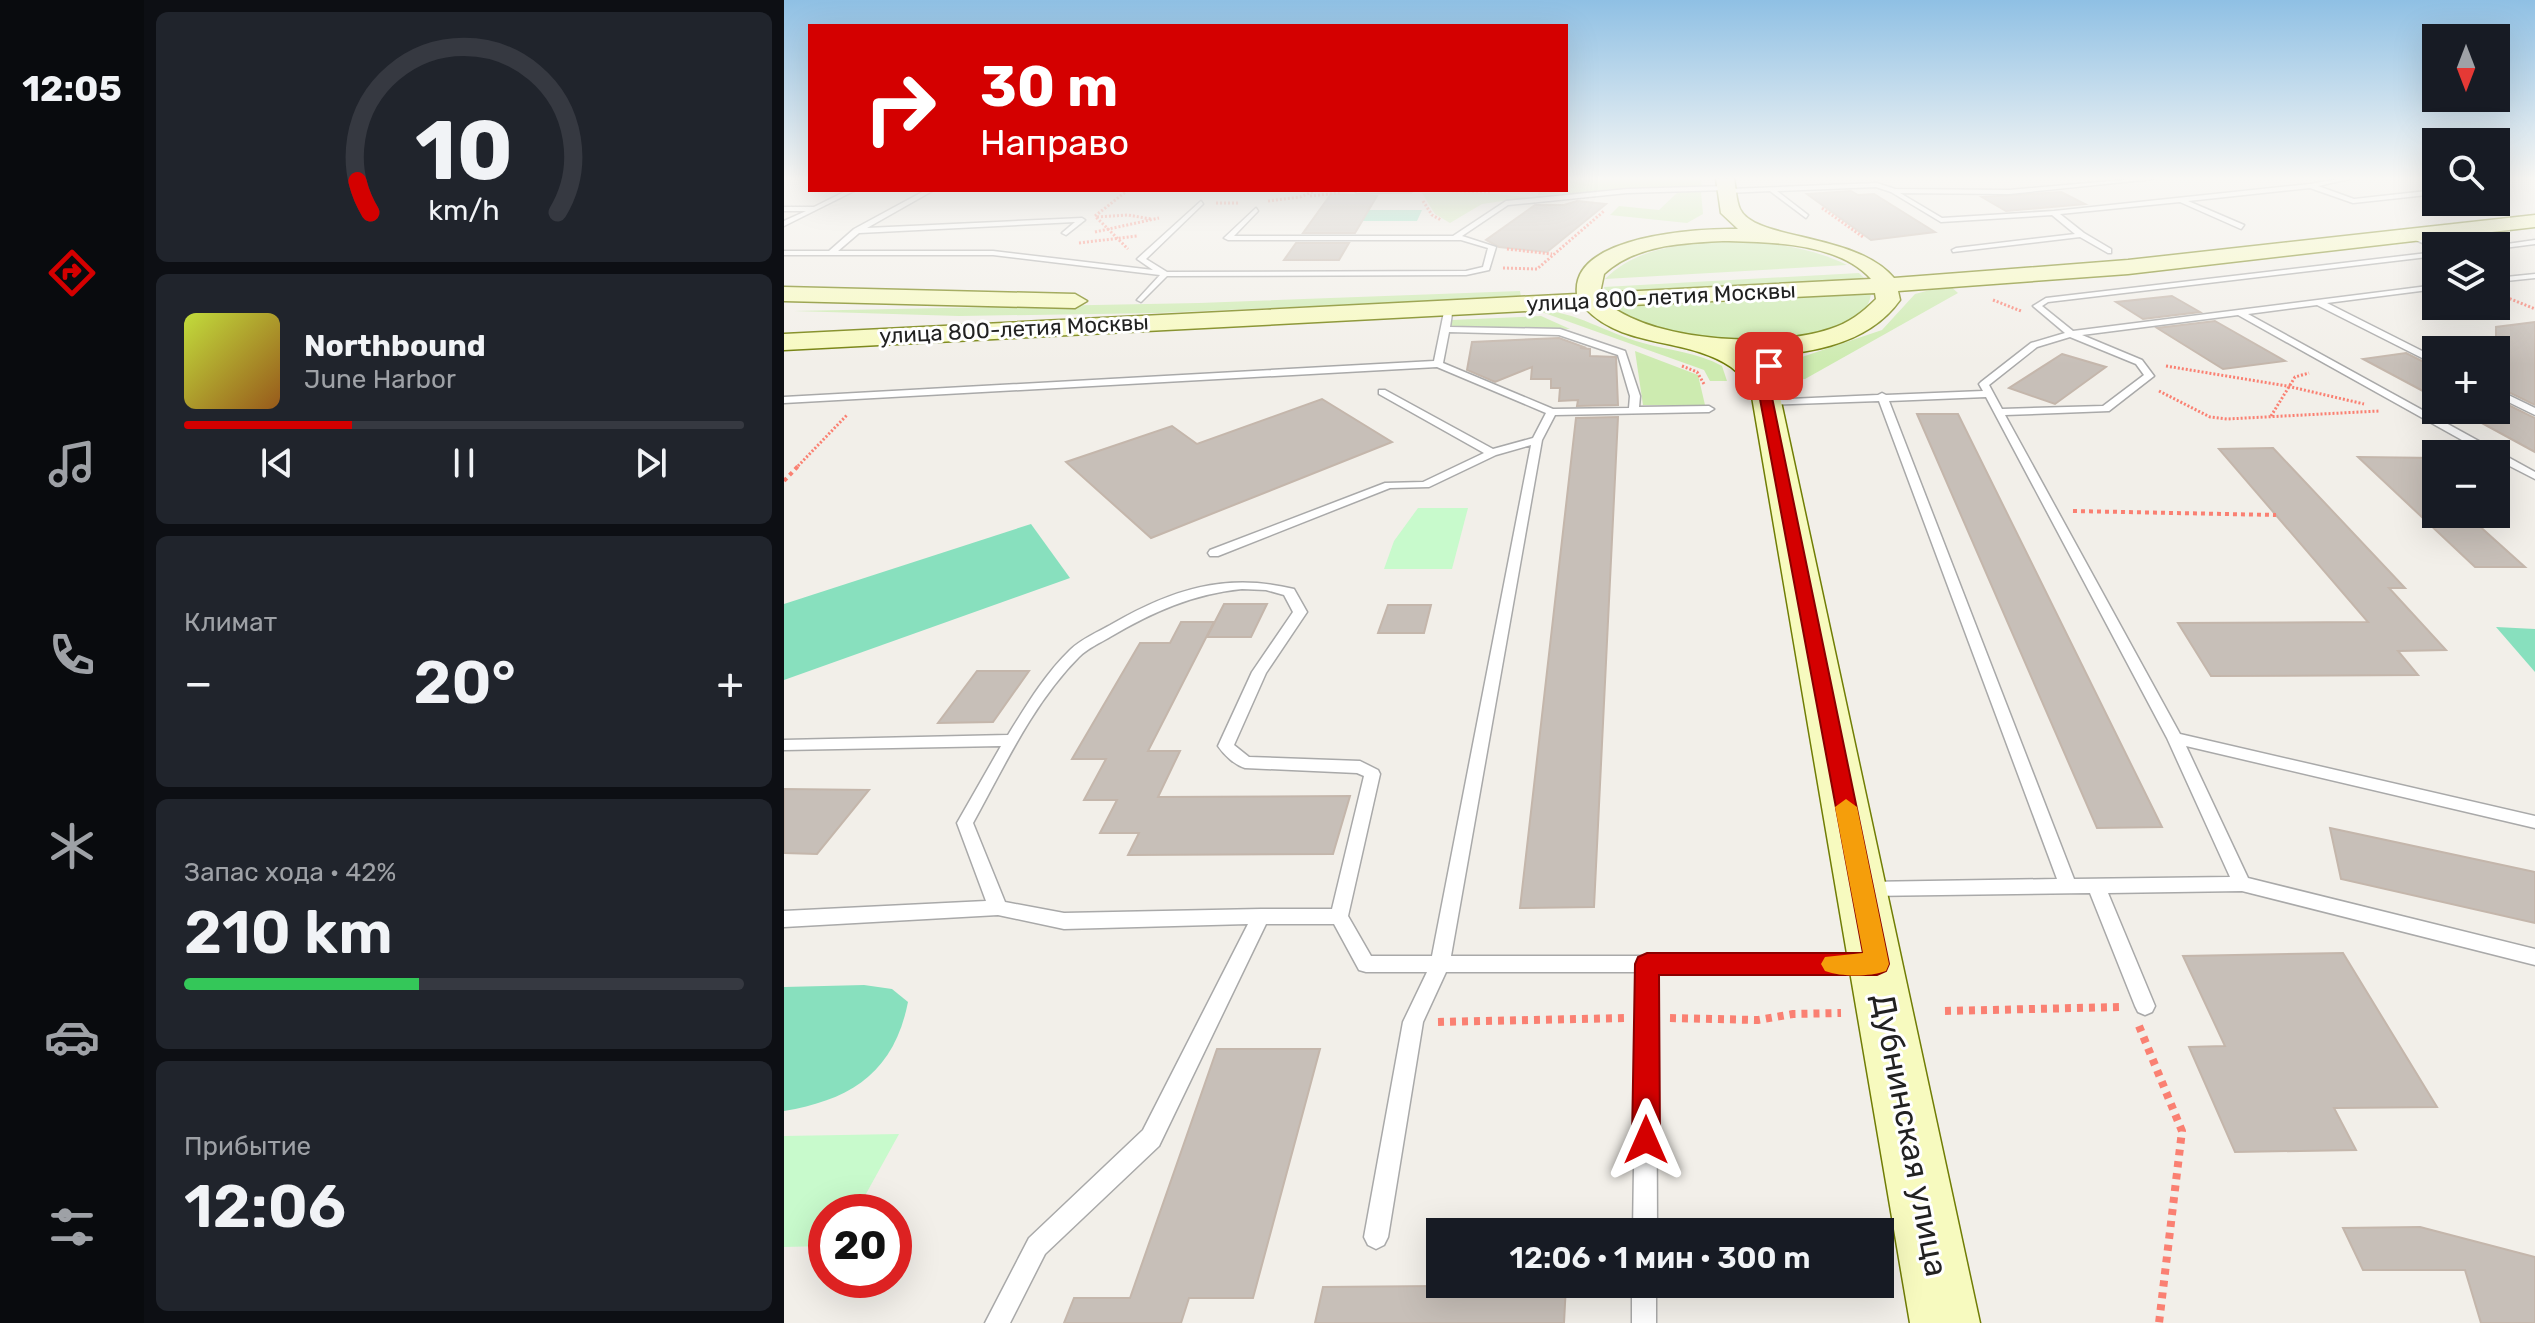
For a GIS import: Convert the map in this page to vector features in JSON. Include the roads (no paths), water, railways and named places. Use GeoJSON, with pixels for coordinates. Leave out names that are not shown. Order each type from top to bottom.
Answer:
{"type":"FeatureCollection","features":[{"type":"Feature","properties":{"kind":"main road"},"geometry":{"type":"LineString","coordinates":[[1617,321],[1590,292],[1596,269],[1614,257],[1639,247],[1668,241]]}},
{"type":"Feature","properties":{"kind":"main road"},"geometry":{"type":"LineString","coordinates":[[1765,392],[1775,359],[1820,339],[1854,329],[1877,315],[1888,300],[1880,276],[1828,248],[1794,241]]}},
{"type":"Feature","properties":{"kind":"main road","name":"улица 800-летия Москвы"},"geometry":{"type":"LineString","coordinates":[[1880,276],[2201,241]]}},
{"type":"Feature","properties":{"kind":"main road","name":"улица 800-летия Москвы"},"geometry":{"type":"LineString","coordinates":[[784,342],[1147,311],[2128,267],[2360,241]]}},
{"type":"Feature","properties":{"kind":"main road","name":"улица 800-летия Москвы"},"geometry":{"type":"LineString","coordinates":[[784,294],[1023,302],[1104,301],[1147,311],[1447,318],[1590,292]]}},
{"type":"Feature","properties":{"kind":"main road"},"geometry":{"type":"LineString","coordinates":[[784,306],[1023,302]]}},
{"type":"Feature","properties":{"kind":"main road"},"geometry":{"type":"LineString","coordinates":[[1530,303],[1617,321],[1740,361],[1765,392]]}},
{"type":"Feature","properties":{"kind":"main road"},"geometry":{"type":"LineString","coordinates":[[784,316],[1147,311]]}},
{"type":"Feature","properties":{"kind":"main road"},"geometry":{"type":"LineString","coordinates":[[1688,342],[1756,346],[1820,339]]}},
{"type":"Feature","properties":{"kind":"main road","name":"Дубнинская улица"},"geometry":{"type":"LineString","coordinates":[[1765,392],[1863,889],[1859,988],[1945,1323]]}},
{"type":"Feature","properties":{"kind":"lane"},"geometry":{"type":"LineString","coordinates":[[830,254],[846,241]]}},
{"type":"Feature","properties":{"kind":"lane"},"geometry":{"type":"LineString","coordinates":[[1161,241],[1141,259],[1165,274]]}},
{"type":"Feature","properties":{"kind":"lane"},"geometry":{"type":"LineString","coordinates":[[784,253],[993,253],[1165,274],[1466,273],[1486,268],[1492,247],[1466,241]]}},
{"type":"Feature","properties":{"kind":"lane"},"geometry":{"type":"LineString","coordinates":[[1956,250],[2033,241]]}},
{"type":"Feature","properties":{"kind":"lane"},"geometry":{"type":"LineString","coordinates":[[2091,241],[2108,251]]}},
{"type":"Feature","properties":{"kind":"lane"},"geometry":{"type":"LineString","coordinates":[[2510,245],[2535,242]]}},
{"type":"Feature","properties":{"kind":"lane"},"geometry":{"type":"LineString","coordinates":[[1999,412],[2105,409],[2149,376],[2139,362],[2071,334],[2037,306],[2038,303],[2422,256]]}},
{"type":"Feature","properties":{"kind":"lane"},"geometry":{"type":"LineString","coordinates":[[1147,311],[1165,274]]}},
{"type":"Feature","properties":{"kind":"lane"},"geometry":{"type":"LineString","coordinates":[[2510,274],[2520,278]]}},
{"type":"Feature","properties":{"kind":"lane"},"geometry":{"type":"LineString","coordinates":[[2510,279],[2535,276]]}},
{"type":"Feature","properties":{"kind":"lane"},"geometry":{"type":"LineString","coordinates":[[2242,884],[2175,738],[1984,384],[2034,345],[2071,334],[2422,289]]}},
{"type":"Feature","properties":{"kind":"lane"},"geometry":{"type":"LineString","coordinates":[[2319,303],[2422,355]]}},
{"type":"Feature","properties":{"kind":"lane"},"geometry":{"type":"LineString","coordinates":[[2241,312],[2535,476]]}},
{"type":"Feature","properties":{"kind":"lane"},"geometry":{"type":"LineString","coordinates":[[1438,364],[1447,318],[1560,332],[1622,353],[1635,396],[1634,409]]}},
{"type":"Feature","properties":{"kind":"lane"},"geometry":{"type":"LineString","coordinates":[[784,400],[1438,364],[1552,412],[1709,409]]}},
{"type":"Feature","properties":{"kind":"lane"},"geometry":{"type":"LineString","coordinates":[[1382,392],[1492,453]]}},
{"type":"Feature","properties":{"kind":"lane"},"geometry":{"type":"LineString","coordinates":[[1765,392],[1882,396],[1989,394]]}},
{"type":"Feature","properties":{"kind":"lane"},"geometry":{"type":"LineString","coordinates":[[1882,396],[2067,884]]}},
{"type":"Feature","properties":{"kind":"lane"},"geometry":{"type":"LineString","coordinates":[[2510,399],[2535,412]]}},
{"type":"Feature","properties":{"kind":"lane"},"geometry":{"type":"LineString","coordinates":[[1376,1237],[1413,1022],[1440,964],[1537,440],[1552,412]]}},
{"type":"Feature","properties":{"kind":"lane"},"geometry":{"type":"LineString","coordinates":[[1214,553],[1389,485],[1425,485],[1492,453],[1537,440]]}},
{"type":"Feature","properties":{"kind":"lane"},"geometry":{"type":"LineString","coordinates":[[998,908],[965,823],[1011,740],[1075,653],[1125,622],[1191,593],[1237,585],[1268,584],[1289,592],[1300,612],[1259,672],[1226,746],[1245,762],[1360,767],[1372,774],[1339,917],[1366,964],[1647,964],[1859,988]]}},
{"type":"Feature","properties":{"kind":"lane"},"geometry":{"type":"LineString","coordinates":[[2175,738],[2535,822]]}},
{"type":"Feature","properties":{"kind":"lane"},"geometry":{"type":"LineString","coordinates":[[784,745],[1011,740]]}},
{"type":"Feature","properties":{"kind":"lane"},"geometry":{"type":"LineString","coordinates":[[1863,889],[2242,884],[2535,957]]}},
{"type":"Feature","properties":{"kind":"lane"},"geometry":{"type":"LineString","coordinates":[[2096,885],[2138,1006]]}},
{"type":"Feature","properties":{"kind":"lane"},"geometry":{"type":"LineString","coordinates":[[784,919],[998,908],[1064,921],[1339,917]]}},
{"type":"Feature","properties":{"kind":"lane"},"geometry":{"type":"LineString","coordinates":[[997,1323],[1037,1246],[1151,1138],[1261,916]]}},
{"type":"Feature","properties":{"kind":"lane"},"geometry":{"type":"LineString","coordinates":[[1645,1218],[1647,964]]}},
{"type":"Feature","properties":{"kind":"lane"},"geometry":{"type":"LineString","coordinates":[[1644,1298],[1644,1323]]}}]}
